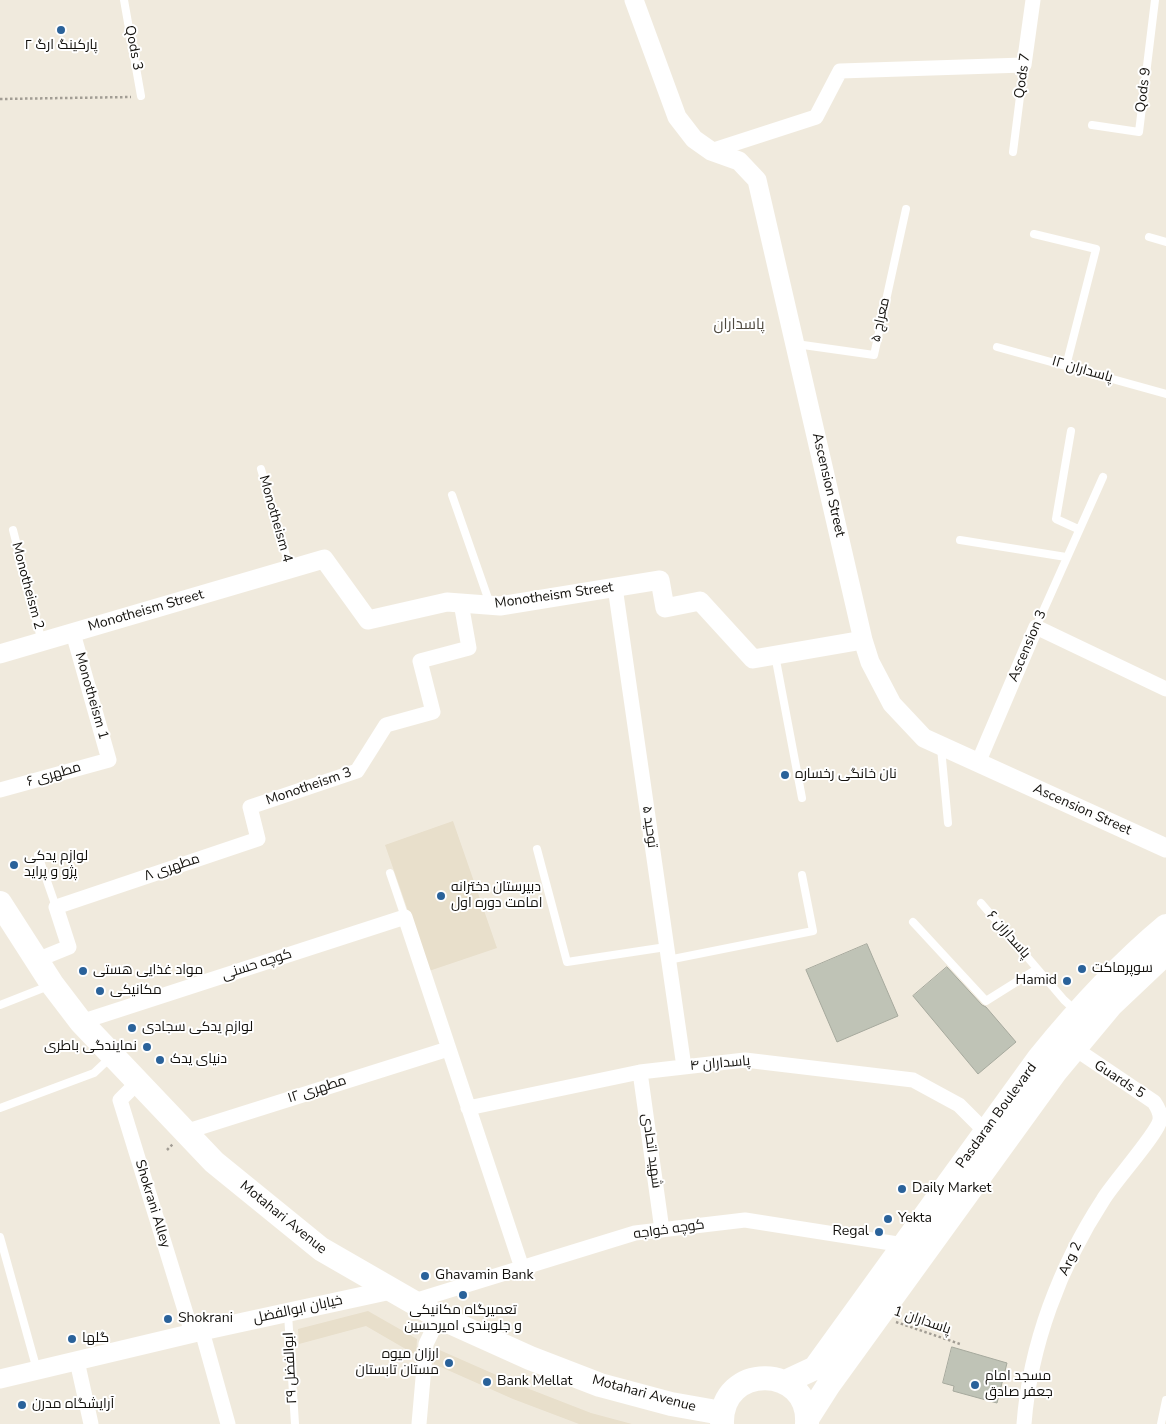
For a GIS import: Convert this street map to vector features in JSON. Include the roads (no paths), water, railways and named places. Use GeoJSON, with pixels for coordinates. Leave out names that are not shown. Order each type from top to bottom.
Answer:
{"type":"FeatureCollection","features":[{"type":"Feature","properties":{"kind":"main road","name":"Motahari Avenue"},"geometry":{"type":"LineString","coordinates":[[0,903],[52,984],[81,1022],[214,1162],[321,1250],[439,1317],[530,1358],[600,1385],[722,1418]]}},
{"type":"Feature","properties":{"kind":"main road","name":"Pasdaran Boulevard"},"geometry":{"type":"LineString","coordinates":[[785,1382],[815,1368],[1039,1058],[1077,1011],[1132,955],[1166,926]]}},
{"type":"Feature","properties":{"kind":"main road","name":"Pasdaran Boulevard"},"geometry":{"type":"LineString","coordinates":[[807,1422],[828,1386],[1074,1048],[1110,1005],[1166,953]]}},
{"type":"Feature","properties":{"kind":"main road"},"geometry":{"type":"LineString","coordinates":[[722,1418],[725,1404],[735,1389],[750,1380],[768,1378],[785,1382],[798,1394],[806,1410],[807,1422]]}},
{"type":"Feature","properties":{"kind":"street","name":"Ascension Street"},"geometry":{"type":"LineString","coordinates":[[634,0],[677,117],[694,139],[710,151],[739,161],[757,180],[863,640],[873,670],[892,704],[924,738],[1166,848]]}},
{"type":"Feature","properties":{"kind":"street","name":"Qods 7"},"geometry":{"type":"LineString","coordinates":[[1024,65],[1033,0]]}},
{"type":"Feature","properties":{"kind":"street"},"geometry":{"type":"LineString","coordinates":[[710,151],[816,117],[840,71],[1024,65]]}},
{"type":"Feature","properties":{"kind":"street","name":"Monotheism Street"},"geometry":{"type":"LineString","coordinates":[[0,654],[324,559],[368,620],[447,602],[500,606],[660,580],[665,608],[700,601],[752,660],[863,640]]}},
{"type":"Feature","properties":{"kind":"street","name":"توحید ۵"},"geometry":{"type":"LineString","coordinates":[[615,587],[684,1067]]}},
{"type":"Feature","properties":{"kind":"street","name":"Monotheism 3"},"geometry":{"type":"LineString","coordinates":[[250,807],[357,772],[386,725],[433,712],[420,661],[469,648],[461,603]]}},
{"type":"Feature","properties":{"kind":"street"},"geometry":{"type":"LineString","coordinates":[[1036,627],[1166,689]]}},
{"type":"Feature","properties":{"kind":"street","name":"Ascension 3"},"geometry":{"type":"LineString","coordinates":[[978,763],[1036,627]]}},
{"type":"Feature","properties":{"kind":"street","name":"Monotheism 1"},"geometry":{"type":"LineString","coordinates":[[73,633],[109,760]]}},
{"type":"Feature","properties":{"kind":"street","name":"مطهری ۶"},"geometry":{"type":"LineString","coordinates":[[0,790],[109,760]]}},
{"type":"Feature","properties":{"kind":"street","name":"مطهری ۸"},"geometry":{"type":"LineString","coordinates":[[56,906],[258,839],[250,807]]}},
{"type":"Feature","properties":{"kind":"street"},"geometry":{"type":"LineString","coordinates":[[37,960],[70,947],[56,906]]}},
{"type":"Feature","properties":{"kind":"street"},"geometry":{"type":"LineString","coordinates":[[405,917],[522,1268]]}},
{"type":"Feature","properties":{"kind":"street","name":"کوچه حسنی"},"geometry":{"type":"LineString","coordinates":[[81,1022],[405,917]]}},
{"type":"Feature","properties":{"kind":"street","name":"Guards 5"},"geometry":{"type":"LineString","coordinates":[[1074,1048],[1154,1102],[1160,1114]]}},
{"type":"Feature","properties":{"kind":"street","name":"مطهری ۱۲"},"geometry":{"type":"LineString","coordinates":[[185,1132],[448,1049]]}},
{"type":"Feature","properties":{"kind":"street","name":"پاسداران ۴"},"geometry":{"type":"LineString","coordinates":[[468,1108],[640,1072],[745,1060],[913,1080],[959,1105],[986,1132]]}},
{"type":"Feature","properties":{"kind":"street","name":"شهید اتحادی"},"geometry":{"type":"LineString","coordinates":[[640,1072],[662,1230]]}},
{"type":"Feature","properties":{"kind":"street","name":"Shokrani Alley"},"geometry":{"type":"LineString","coordinates":[[138,1082],[120,1100],[197,1332]]}},
{"type":"Feature","properties":{"kind":"street","name":"Arg 2"},"geometry":{"type":"LineString","coordinates":[[1024,1424],[1039,1343],[1065,1269],[1102,1200],[1158,1128],[1160,1114]]}},
{"type":"Feature","properties":{"kind":"street","name":"کوچه خواجه"},"geometry":{"type":"LineString","coordinates":[[401,1296],[522,1268],[636,1233],[746,1220],[904,1245]]}},
{"type":"Feature","properties":{"kind":"street","name":"خیابان ابوالفضل"},"geometry":{"type":"LineString","coordinates":[[0,1379],[288,1312],[401,1296]]}},
{"type":"Feature","properties":{"kind":"street"},"geometry":{"type":"LineString","coordinates":[[419,1424],[426,1344],[439,1317]]}},
{"type":"Feature","properties":{"kind":"street"},"geometry":{"type":"LineString","coordinates":[[197,1332],[228,1424]]}},
{"type":"Feature","properties":{"kind":"street"},"geometry":{"type":"LineString","coordinates":[[77,1361],[90,1424]]}},
{"type":"Feature","properties":{"kind":"lane","name":"Qods 3"},"geometry":{"type":"LineString","coordinates":[[124,0],[142,96]]}},
{"type":"Feature","properties":{"kind":"lane","name":"Qods 9"},"geometry":{"type":"LineString","coordinates":[[1092,125],[1139,132],[1155,0]]}},
{"type":"Feature","properties":{"kind":"lane","name":"Qods 7"},"geometry":{"type":"LineString","coordinates":[[1013,152],[1024,65]]}},
{"type":"Feature","properties":{"kind":"lane","name":"معراج ۵"},"geometry":{"type":"LineString","coordinates":[[796,344],[874,355],[906,209]]}},
{"type":"Feature","properties":{"kind":"lane"},"geometry":{"type":"LineString","coordinates":[[1034,234],[1096,249],[1066,366]]}},
{"type":"Feature","properties":{"kind":"lane"},"geometry":{"type":"LineString","coordinates":[[1149,237],[1166,242]]}},
{"type":"Feature","properties":{"kind":"lane","name":"پاسداران ۱۲"},"geometry":{"type":"LineString","coordinates":[[997,347],[1166,394]]}},
{"type":"Feature","properties":{"kind":"lane"},"geometry":{"type":"LineString","coordinates":[[1071,431],[1056,519],[1078,529]]}},
{"type":"Feature","properties":{"kind":"lane","name":"Monotheism 4"},"geometry":{"type":"LineString","coordinates":[[261,469],[290,569]]}},
{"type":"Feature","properties":{"kind":"lane","name":"Ascension 3"},"geometry":{"type":"LineString","coordinates":[[1036,627],[1078,529],[1103,477]]}},
{"type":"Feature","properties":{"kind":"lane"},"geometry":{"type":"LineString","coordinates":[[452,495],[491,606]]}},
{"type":"Feature","properties":{"kind":"lane","name":"Monotheism 2"},"geometry":{"type":"LineString","coordinates":[[13,530],[42,642]]}},
{"type":"Feature","properties":{"kind":"lane"},"geometry":{"type":"LineString","coordinates":[[960,540],[1066,557]]}},
{"type":"Feature","properties":{"kind":"lane"},"geometry":{"type":"LineString","coordinates":[[775,655],[802,798]]}},
{"type":"Feature","properties":{"kind":"lane"},"geometry":{"type":"LineString","coordinates":[[941,746],[948,824]]}},
{"type":"Feature","properties":{"kind":"lane"},"geometry":{"type":"LineString","coordinates":[[537,849],[567,962],[667,953],[813,931],[802,876]]}},
{"type":"Feature","properties":{"kind":"lane"},"geometry":{"type":"LineString","coordinates":[[38,855],[56,906]]}},
{"type":"Feature","properties":{"kind":"lane"},"geometry":{"type":"LineString","coordinates":[[390,873],[405,917]]}},
{"type":"Feature","properties":{"kind":"lane","name":"پاسداران ۶"},"geometry":{"type":"LineString","coordinates":[[981,903],[1064,1000],[1077,1011]]}},
{"type":"Feature","properties":{"kind":"lane"},"geometry":{"type":"LineString","coordinates":[[913,922],[986,1001],[1037,969]]}},
{"type":"Feature","properties":{"kind":"lane"},"geometry":{"type":"LineString","coordinates":[[0,1006],[52,984]]}},
{"type":"Feature","properties":{"kind":"lane"},"geometry":{"type":"LineString","coordinates":[[0,1108],[94,1073],[112,1055]]}},
{"type":"Feature","properties":{"kind":"lane"},"geometry":{"type":"LineString","coordinates":[[0,1237],[37,1370]]}},
{"type":"Feature","properties":{"kind":"lane","name":"ابوالفضل ۲۹"},"geometry":{"type":"LineString","coordinates":[[288,1312],[295,1424]]}},
{"type":"Feature","properties":{"kind":"lane"},"geometry":{"type":"LineString","coordinates":[[1161,1424],[1166,1400]]}},
{"type":"Feature","properties":{"kind":"place","name":"پارکینگ ارگ ۲"},"geometry":{"type":"Point","coordinates":[61,30]}},
{"type":"Feature","properties":{"kind":"place","name":"نان خانگی رخساره"},"geometry":{"type":"Point","coordinates":[785,775]}},
{"type":"Feature","properties":{"kind":"place","name":"لوازم یدکی پژو و پراید"},"geometry":{"type":"Point","coordinates":[14,865]}},
{"type":"Feature","properties":{"kind":"place","name":"دبیرستان دخترانه امامت دوره اول"},"geometry":{"type":"Point","coordinates":[441,896]}},
{"type":"Feature","properties":{"kind":"place","name":"سوپرماکت"},"geometry":{"type":"Point","coordinates":[1082,969]}},
{"type":"Feature","properties":{"kind":"place","name":"مواد غذایی هستی"},"geometry":{"type":"Point","coordinates":[83,971]}},
{"type":"Feature","properties":{"kind":"place","name":"Hamid"},"geometry":{"type":"Point","coordinates":[1067,981]}},
{"type":"Feature","properties":{"kind":"place","name":"مکانیکی"},"geometry":{"type":"Point","coordinates":[100,991]}},
{"type":"Feature","properties":{"kind":"place","name":"لوازم یدکی سجادی"},"geometry":{"type":"Point","coordinates":[132,1028]}},
{"type":"Feature","properties":{"kind":"place","name":"نمایندگی باطری"},"geometry":{"type":"Point","coordinates":[147,1047]}},
{"type":"Feature","properties":{"kind":"place","name":"دنیای یدک"},"geometry":{"type":"Point","coordinates":[160,1060]}},
{"type":"Feature","properties":{"kind":"place","name":"Daily Market"},"geometry":{"type":"Point","coordinates":[902,1189]}},
{"type":"Feature","properties":{"kind":"place","name":"Yekta"},"geometry":{"type":"Point","coordinates":[888,1219]}},
{"type":"Feature","properties":{"kind":"place","name":"Regal"},"geometry":{"type":"Point","coordinates":[879,1232]}},
{"type":"Feature","properties":{"kind":"place","name":"Ghavamin Bank"},"geometry":{"type":"Point","coordinates":[425,1276]}},
{"type":"Feature","properties":{"kind":"place","name":"تعمیرگاه مکانیکی و جلوبندی امیرحسین"},"geometry":{"type":"Point","coordinates":[463,1295]}},
{"type":"Feature","properties":{"kind":"place","name":"Shokrani"},"geometry":{"type":"Point","coordinates":[168,1319]}},
{"type":"Feature","properties":{"kind":"place","name":"گلها"},"geometry":{"type":"Point","coordinates":[72,1339]}},
{"type":"Feature","properties":{"kind":"place","name":"ارزان میوه مستان تابستان"},"geometry":{"type":"Point","coordinates":[449,1363]}},
{"type":"Feature","properties":{"kind":"place","name":"Bank Mellat"},"geometry":{"type":"Point","coordinates":[487,1382]}},
{"type":"Feature","properties":{"kind":"place","name":"مسجد امام جعفر صادق"},"geometry":{"type":"Point","coordinates":[975,1385]}},
{"type":"Feature","properties":{"kind":"place","name":"آرایشگاه مدرن"},"geometry":{"type":"Point","coordinates":[22,1405]}},
{"type":"Feature","properties":{"kind":"district","name":"پاسداران"},"geometry":{"type":"Point","coordinates":[739,325]}}]}
